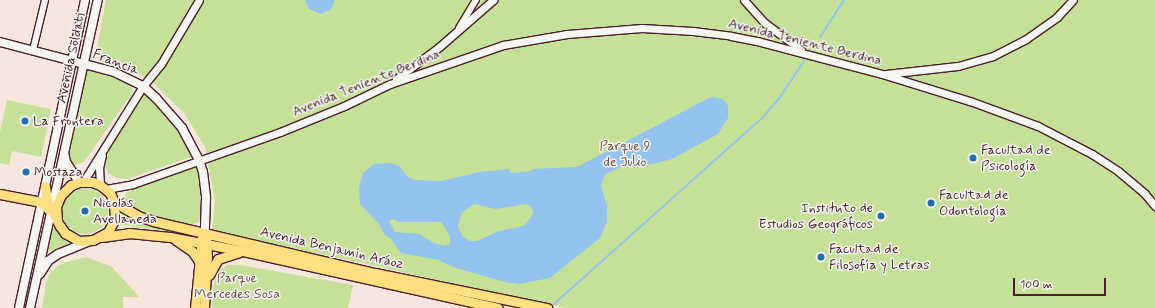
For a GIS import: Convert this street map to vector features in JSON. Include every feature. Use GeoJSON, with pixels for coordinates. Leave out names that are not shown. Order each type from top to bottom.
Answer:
{"type":"FeatureCollection","features":[{"type":"Feature","properties":{"kind":"main road","name":"Avenida Soldati"},"geometry":{"type":"LineString","coordinates":[[45,186],[85,0]]}},
{"type":"Feature","properties":{"kind":"main road","name":"Avenida Soldati"},"geometry":{"type":"LineString","coordinates":[[48,208],[56,187],[98,0]]}},
{"type":"Feature","properties":{"kind":"main road","name":"Francia"},"geometry":{"type":"LineString","coordinates":[[0,42],[114,72],[143,86],[156,98],[172,115],[188,137],[199,160],[203,172],[206,198],[204,220],[205,234]]}},
{"type":"Feature","properties":{"kind":"main road"},"geometry":{"type":"LineString","coordinates":[[64,153],[66,162],[81,182]]}},
{"type":"Feature","properties":{"kind":"main road"},"geometry":{"type":"LineString","coordinates":[[19,308],[48,208],[65,190],[81,182],[103,187],[114,200],[115,218],[108,232],[102,237],[88,241],[58,254],[48,261],[41,272],[33,291]]}},
{"type":"Feature","properties":{"kind":"main road"},"geometry":{"type":"LineString","coordinates":[[30,308],[48,208],[45,186]]}},
{"type":"Feature","properties":{"kind":"main road"},"geometry":{"type":"LineString","coordinates":[[0,194],[48,208],[56,206],[65,190]]}},
{"type":"Feature","properties":{"kind":"main road","name":"Avenida Benjamín Aráoz"},"geometry":{"type":"LineString","coordinates":[[114,200],[138,216],[205,234],[375,273],[547,308]]}},
{"type":"Feature","properties":{"kind":"main road"},"geometry":{"type":"LineString","coordinates":[[48,208],[60,226],[72,238],[88,241]]}},
{"type":"Feature","properties":{"kind":"main road","name":"Avenida Benjamín Aráoz"},"geometry":{"type":"LineString","coordinates":[[102,237],[129,233],[170,237],[243,251],[498,308]]}},
{"type":"Feature","properties":{"kind":"main road"},"geometry":{"type":"LineString","coordinates":[[195,308],[199,262],[205,234]]}},
{"type":"Feature","properties":{"kind":"main road"},"geometry":{"type":"LineString","coordinates":[[170,237],[192,251],[199,262]]}},
{"type":"Feature","properties":{"kind":"main road"},"geometry":{"type":"LineString","coordinates":[[203,243],[206,284],[204,308]]}},
{"type":"Feature","properties":{"kind":"main road"},"geometry":{"type":"LineString","coordinates":[[206,284],[212,267],[218,259],[228,254],[243,251]]}},
{"type":"Feature","properties":{"kind":"street"},"geometry":{"type":"LineString","coordinates":[[34,50],[45,0]]}},
{"type":"Feature","properties":{"kind":"street"},"geometry":{"type":"LineString","coordinates":[[81,182],[143,86],[161,64],[199,0]]}},
{"type":"Feature","properties":{"kind":"street"},"geometry":{"type":"LineString","coordinates":[[457,32],[476,0]]}},
{"type":"Feature","properties":{"kind":"street"},"geometry":{"type":"LineString","coordinates":[[390,84],[457,32],[493,0]]}},
{"type":"Feature","properties":{"kind":"street"},"geometry":{"type":"LineString","coordinates":[[744,0],[765,23],[804,53]]}},
{"type":"Feature","properties":{"kind":"street"},"geometry":{"type":"LineString","coordinates":[[882,74],[958,66],[993,56],[1026,39],[1056,17],[1073,0]]}},
{"type":"Feature","properties":{"kind":"street","name":"Avenida Teniente Berdina"},"geometry":{"type":"LineString","coordinates":[[103,187],[128,185],[297,126],[390,84],[503,45],[567,34],[642,28],[731,36],[804,53],[882,74],[970,101],[1038,126],[1092,154],[1118,171],[1145,194],[1155,206]]}},
{"type":"Feature","properties":{"kind":"street"},"geometry":{"type":"LineString","coordinates":[[103,187],[99,163],[104,147]]}},
{"type":"Feature","properties":{"kind":"street"},"geometry":{"type":"LineString","coordinates":[[114,200],[119,191],[128,185]]}},
{"type":"Feature","properties":{"kind":"green space","name":"Parque 9 de Julio"},"geometry":{"type":"Polygon","coordinates":[[[106,0],[1155,0],[1155,308],[566,308],[212,230],[215,201],[205,147],[184,113],[148,78],[106,63],[96,54],[106,0]]]}},
{"type":"Feature","properties":{"kind":"green space"},"geometry":{"type":"Polygon","coordinates":[[[87,68],[131,84],[133,92],[84,162],[76,165],[71,162],[69,151],[87,68]]]}},
{"type":"Feature","properties":{"kind":"green space"},"geometry":{"type":"Polygon","coordinates":[[[144,92],[174,123],[185,140],[191,157],[127,179],[117,178],[108,173],[104,162],[107,150],[144,92]]]}},
{"type":"Feature","properties":{"kind":"green space","name":"La Frontera"},"geometry":{"type":"Polygon","coordinates":[[[7,100],[51,109],[41,157],[12,151],[9,165],[0,163],[0,132],[7,100]]]}},
{"type":"Feature","properties":{"kind":"green space"},"geometry":{"type":"Polygon","coordinates":[[[194,167],[198,169],[201,185],[202,208],[199,222],[193,224],[184,223],[152,216],[138,212],[124,201],[125,195],[129,191],[194,167]]]}},
{"type":"Feature","properties":{"kind":"green space"},"geometry":{"type":"Polygon","coordinates":[[[80,188],[90,188],[98,192],[104,198],[108,206],[108,216],[104,224],[98,230],[90,234],[80,234],[72,230],[66,224],[62,216],[62,206],[66,198],[72,192],[80,188]]]}},
{"type":"Feature","properties":{"kind":"green space"},"geometry":{"type":"Polygon","coordinates":[[[120,211],[146,224],[192,234],[117,225],[120,211]]]}},
{"type":"Feature","properties":{"kind":"green space"},"geometry":{"type":"Polygon","coordinates":[[[52,227],[69,244],[47,252],[52,227]]]}},
{"type":"Feature","properties":{"kind":"green space"},"geometry":{"type":"Polygon","coordinates":[[[86,257],[112,267],[139,297],[123,297],[123,308],[42,308],[46,284],[49,275],[55,268],[63,263],[86,257]]]}},
{"type":"Feature","properties":{"kind":"green space","name":"Parque Mercedes Sosa"},"geometry":{"type":"Polygon","coordinates":[[[228,265],[240,265],[353,285],[348,308],[212,308],[213,287],[218,271],[228,265]]]}},
{"type":"Feature","properties":{"kind":"water"},"geometry":{"type":"Polygon","coordinates":[[[305,0],[335,0],[331,10],[320,14],[309,9],[305,0]]]}},
{"type":"Feature","properties":{"kind":"water"},"geometry":{"type":"Polygon","coordinates":[[[711,97],[723,99],[728,106],[728,118],[718,134],[672,159],[653,164],[621,167],[605,174],[601,186],[607,206],[607,222],[600,238],[550,278],[519,284],[505,282],[453,267],[439,260],[401,253],[391,239],[384,234],[379,224],[360,204],[359,188],[363,173],[374,164],[391,163],[399,166],[408,177],[415,180],[441,181],[480,172],[509,169],[511,173],[531,171],[532,169],[577,167],[711,97]],[[474,204],[461,213],[458,227],[462,236],[470,241],[477,241],[499,231],[524,226],[534,213],[531,207],[526,204],[495,209],[474,204]],[[392,219],[389,221],[395,232],[419,234],[434,243],[444,246],[450,244],[450,236],[441,222],[399,222],[392,219]]]}},
{"type":"Feature","properties":{"kind":"waterway"},"geometry":{"type":"LineString","coordinates":[[820,37],[844,0]]}},
{"type":"Feature","properties":{"kind":"waterway"},"geometry":{"type":"LineString","coordinates":[[554,304],[763,117],[778,100],[804,61]]}},
{"type":"Feature","properties":{"kind":"place","name":"La Frontera"},"geometry":{"type":"Point","coordinates":[25,121]}},
{"type":"Feature","properties":{"kind":"place","name":"Facultad de Psicología"},"geometry":{"type":"Point","coordinates":[973,158]}},
{"type":"Feature","properties":{"kind":"place","name":"Mostaza"},"geometry":{"type":"Point","coordinates":[26,172]}},
{"type":"Feature","properties":{"kind":"place","name":"Facultad de Odontología"},"geometry":{"type":"Point","coordinates":[931,203]}},
{"type":"Feature","properties":{"kind":"place","name":"Nicolás Avellaneda"},"geometry":{"type":"Point","coordinates":[85,211]}},
{"type":"Feature","properties":{"kind":"place","name":"Instituto de Estudios Geográficos"},"geometry":{"type":"Point","coordinates":[881,216]}},
{"type":"Feature","properties":{"kind":"place","name":"Facultad de Filosofía y Letras"},"geometry":{"type":"Point","coordinates":[821,257]}}]}
